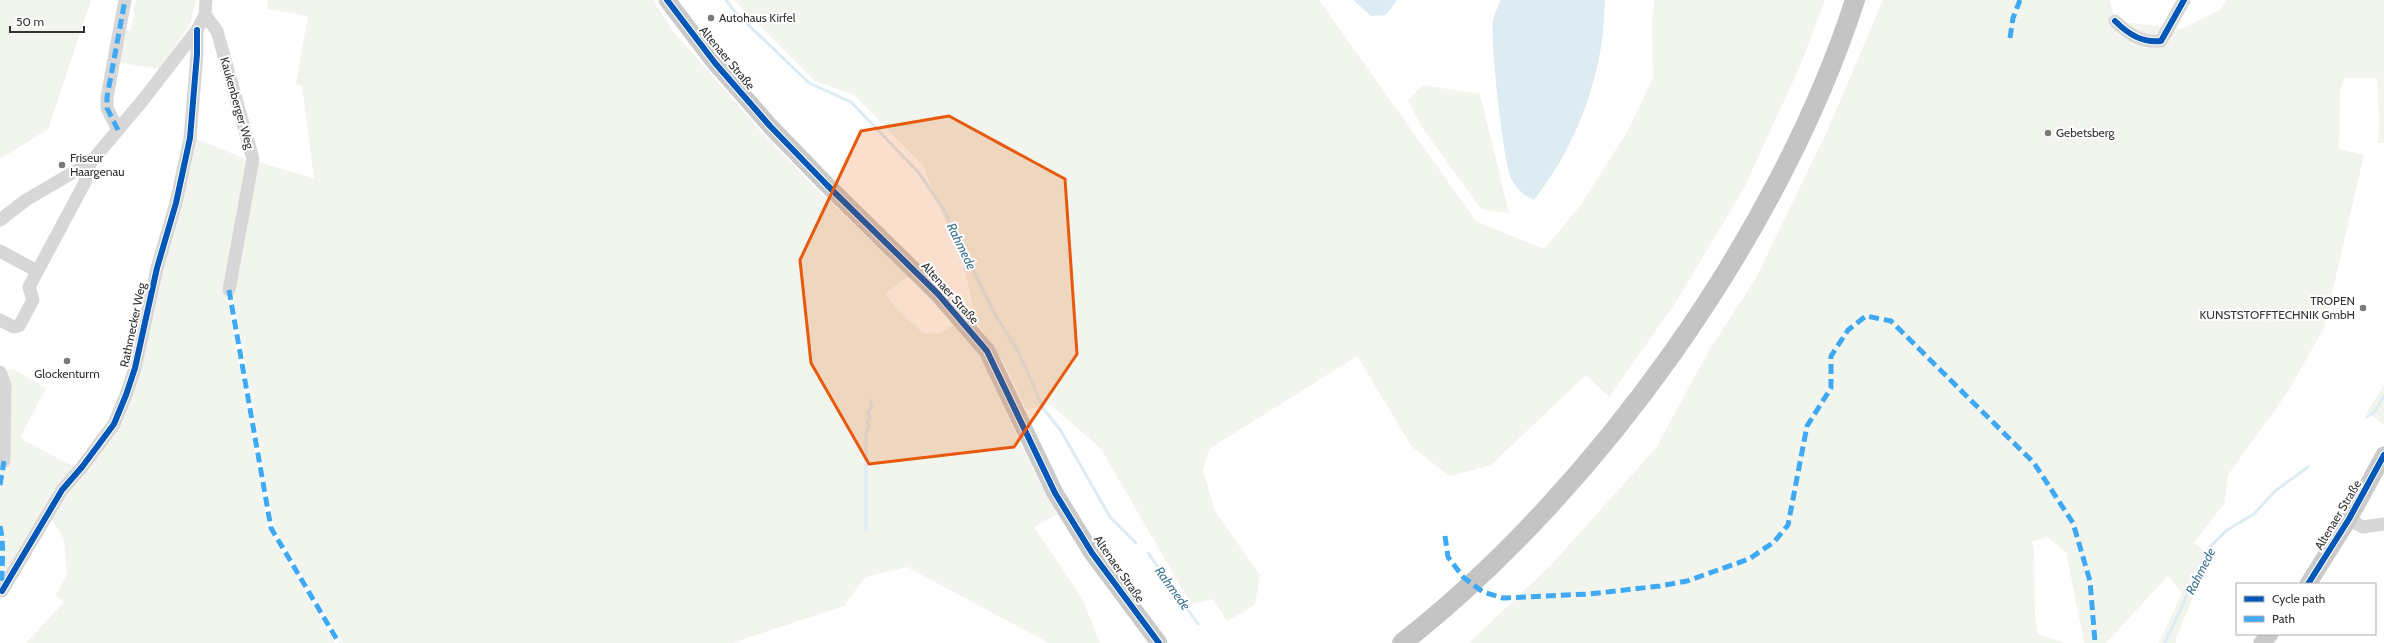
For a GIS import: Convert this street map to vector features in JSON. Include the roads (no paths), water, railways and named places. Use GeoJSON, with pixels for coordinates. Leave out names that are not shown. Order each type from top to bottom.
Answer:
{"type":"FeatureCollection","features":[{"type":"Feature","properties":{"kind":"highway"},"geometry":{"type":"LineString","coordinates":[[1402,643],[1488,573],[1613,431],[1656,376],[1734,258],[1774,188],[1806,124],[1855,0]]}},
{"type":"Feature","properties":{"kind":"highway"},"geometry":{"type":"LineString","coordinates":[[1413,643],[1543,523],[1616,439],[1662,380],[1704,317],[1782,188],[1815,120],[1863,0]]}},
{"type":"Feature","properties":{"kind":"main road","name":"Altenaer Straße"},"geometry":{"type":"LineString","coordinates":[[667,0],[715,63],[770,126],[827,185],[938,294],[987,352],[1055,493],[1092,553],[1159,643]]}},
{"type":"Feature","properties":{"kind":"main road","name":"Altenaer Straße"},"geometry":{"type":"LineString","coordinates":[[2309,583],[2349,518],[2384,455]]}},
{"type":"Feature","properties":{"kind":"main road"},"geometry":{"type":"LineString","coordinates":[[2262,643],[2269,635]]}},
{"type":"Feature","properties":{"kind":"street"},"geometry":{"type":"LineString","coordinates":[[118,130],[107,108],[107,97],[125,0]]}},
{"type":"Feature","properties":{"kind":"street"},"geometry":{"type":"LineString","coordinates":[[0,220],[26,200],[91,162],[173,62],[196,30],[205,15],[206,0]]}},
{"type":"Feature","properties":{"kind":"street"},"geometry":{"type":"LineString","coordinates":[[2115,21],[2127,32],[2149,42],[2161,41],[2184,0]]}},
{"type":"Feature","properties":{"kind":"street","name":"Kaukenberger Weg"},"geometry":{"type":"LineString","coordinates":[[205,15],[217,31],[253,159],[229,290]]}},
{"type":"Feature","properties":{"kind":"street","name":"Rathmecker Weg"},"geometry":{"type":"LineString","coordinates":[[2,591],[62,490],[82,467],[114,424],[126,395],[135,368],[153,281],[176,203],[190,138],[197,54],[196,30]]}},
{"type":"Feature","properties":{"kind":"street"},"geometry":{"type":"LineString","coordinates":[[0,320],[14,327],[19,326],[33,300],[29,286],[84,184],[91,162]]}},
{"type":"Feature","properties":{"kind":"street"},"geometry":{"type":"LineString","coordinates":[[0,250],[37,271]]}},
{"type":"Feature","properties":{"kind":"street"},"geometry":{"type":"LineString","coordinates":[[0,372],[4,386],[4,461]]}},
{"type":"Feature","properties":{"kind":"street"},"geometry":{"type":"LineString","coordinates":[[2349,518],[2363,527],[2384,524]]}},
{"type":"Feature","properties":{"kind":"waterway","name":"Rahmede"},"geometry":{"type":"LineString","coordinates":[[726,0],[735,12],[809,83],[851,102],[919,173],[944,210],[994,313],[1019,353],[1043,408],[1061,431],[1110,517],[1136,543]]}},
{"type":"Feature","properties":{"kind":"waterway","name":"Rahmede"},"geometry":{"type":"LineString","coordinates":[[2367,417],[2374,412],[2384,396]]}},
{"type":"Feature","properties":{"kind":"waterway"},"geometry":{"type":"LineString","coordinates":[[866,530],[866,433],[869,426],[867,423],[870,418],[868,412],[872,406],[870,401]]}},
{"type":"Feature","properties":{"kind":"waterway","name":"Rahmede"},"geometry":{"type":"LineString","coordinates":[[2165,643],[2208,549],[2227,530],[2254,514],[2275,491],[2308,467]]}},
{"type":"Feature","properties":{"kind":"waterway","name":"Rahmede"},"geometry":{"type":"LineString","coordinates":[[1148,553],[1198,624]]}},
{"type":"Feature","properties":{"kind":"place","name":"Autohaus Kirfel"},"geometry":{"type":"Point","coordinates":[711,18]}},
{"type":"Feature","properties":{"kind":"place","name":"Gebetsberg"},"geometry":{"type":"Point","coordinates":[2048,133]}},
{"type":"Feature","properties":{"kind":"place","name":"Friseur Haargenau"},"geometry":{"type":"Point","coordinates":[62,165]}},
{"type":"Feature","properties":{"kind":"place","name":"TROPEN KUNSTSTOFFTECHNIK GmbH"},"geometry":{"type":"Point","coordinates":[2363,308]}},
{"type":"Feature","properties":{"kind":"place","name":"Glockenturm"},"geometry":{"type":"Point","coordinates":[67,361]}}]}
